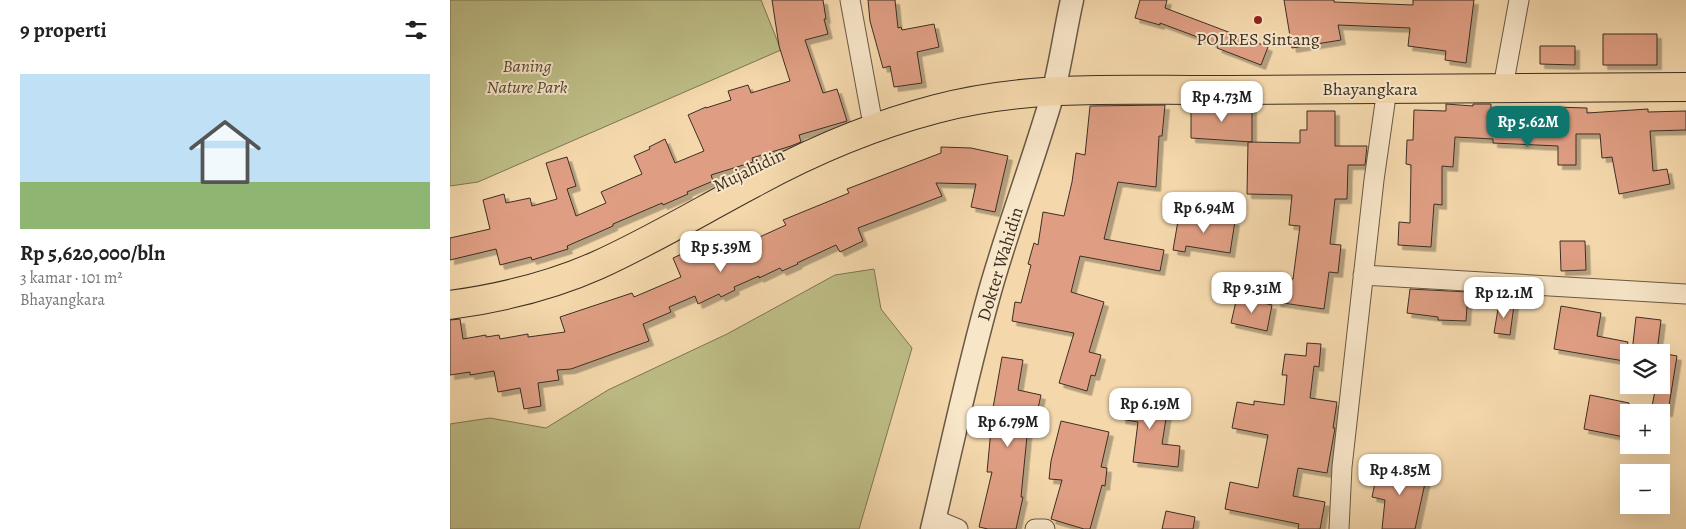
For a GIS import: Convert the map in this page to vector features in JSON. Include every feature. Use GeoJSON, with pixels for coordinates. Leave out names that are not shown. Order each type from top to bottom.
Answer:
{"type":"FeatureCollection","features":[{"type":"Feature","properties":{"kind":"main road","name":"Bhayangkara"},"geometry":{"type":"LineString","coordinates":[[1055,84],[1610,74],[1686,75]]}},
{"type":"Feature","properties":{"kind":"main road","name":"Mujahidin"},"geometry":{"type":"LineString","coordinates":[[450,291],[512,278],[575,257],[741,173],[836,128],[893,106],[967,85],[997,80],[1055,84]]}},
{"type":"Feature","properties":{"kind":"main road","name":"Mujahidin"},"geometry":{"type":"LineString","coordinates":[[450,305],[525,291],[597,266],[755,182],[824,148],[871,129],[939,108],[1055,84]]}},
{"type":"Feature","properties":{"kind":"main road","name":"Bhayangkara"},"geometry":{"type":"LineString","coordinates":[[1055,84],[1120,88],[1224,90],[1686,87]]}},
{"type":"Feature","properties":{"kind":"street"},"geometry":{"type":"LineString","coordinates":[[850,0],[871,114]]}},
{"type":"Feature","properties":{"kind":"street","name":"Dokter Wahidin"},"geometry":{"type":"LineString","coordinates":[[933,524],[990,290],[1055,84],[1072,0]]}},
{"type":"Feature","properties":{"kind":"street"},"geometry":{"type":"LineString","coordinates":[[1504,76],[1519,0]]}},
{"type":"Feature","properties":{"kind":"street"},"geometry":{"type":"LineString","coordinates":[[1340,529],[1342,467],[1386,89]]}},
{"type":"Feature","properties":{"kind":"street"},"geometry":{"type":"LineString","coordinates":[[1363,275],[1686,294]]}},
{"type":"Feature","properties":{"kind":"street"},"geometry":{"type":"LineString","coordinates":[[933,524],[958,529]]}},
{"type":"Feature","properties":{"kind":"street"},"geometry":{"type":"LineString","coordinates":[[1035,529],[1045,529]]}},
{"type":"Feature","properties":{"kind":"green space","name":"Baning Nature Park"},"geometry":{"type":"Polygon","coordinates":[[[450,0],[761,0],[781,50],[478,182],[450,186],[450,0]]]}},
{"type":"Feature","properties":{"kind":"green space"},"geometry":{"type":"Polygon","coordinates":[[[874,269],[881,309],[912,348],[859,529],[450,529],[450,424],[490,418],[546,428],[608,390],[727,334],[835,275],[874,269]]]}},
{"type":"Feature","properties":{"kind":"building"},"geometry":{"type":"Polygon","coordinates":[[[772,0],[823,0],[826,19],[824,19],[828,34],[805,40],[823,93],[837,89],[847,121],[799,135],[801,142],[752,158],[753,162],[711,175],[713,181],[687,192],[688,194],[613,224],[613,226],[567,246],[568,249],[532,260],[531,257],[500,265],[496,249],[450,260],[450,238],[490,229],[483,200],[504,194],[506,203],[530,198],[532,206],[557,199],[546,163],[567,157],[576,186],[567,189],[576,216],[606,203],[601,192],[642,174],[634,156],[650,149],[649,147],[665,139],[675,163],[704,151],[688,115],[706,107],[731,100],[728,91],[748,85],[751,93],[790,81],[779,46],[772,0]]]}},
{"type":"Feature","properties":{"kind":"building"},"geometry":{"type":"Polygon","coordinates":[[[868,0],[895,0],[898,28],[901,27],[902,30],[934,24],[939,47],[917,52],[922,83],[894,87],[890,66],[883,68],[870,21],[868,0]]]}},
{"type":"Feature","properties":{"kind":"building"},"geometry":{"type":"Polygon","coordinates":[[[1140,0],[1167,0],[1165,8],[1268,47],[1261,65],[1217,48],[1219,45],[1160,23],[1160,25],[1135,18],[1140,0]]]}},
{"type":"Feature","properties":{"kind":"building"},"geometry":{"type":"Polygon","coordinates":[[[1284,0],[1334,0],[1334,2],[1413,5],[1413,0],[1474,0],[1466,63],[1445,60],[1446,51],[1408,46],[1410,28],[1338,25],[1341,40],[1292,48],[1284,0]]]}},
{"type":"Feature","properties":{"kind":"building"},"geometry":{"type":"Polygon","coordinates":[[[1603,34],[1657,34],[1657,65],[1603,65],[1603,34]]]}},
{"type":"Feature","properties":{"kind":"building"},"geometry":{"type":"Polygon","coordinates":[[[1540,46],[1575,46],[1575,65],[1540,64],[1540,46]]]}},
{"type":"Feature","properties":{"kind":"building"},"geometry":{"type":"Polygon","coordinates":[[[1446,104],[1473,106],[1473,104],[1491,104],[1491,112],[1555,115],[1555,107],[1587,108],[1587,113],[1648,109],[1648,112],[1686,111],[1686,130],[1650,131],[1653,171],[1667,169],[1670,184],[1619,194],[1612,157],[1602,158],[1600,134],[1576,134],[1576,165],[1558,165],[1558,146],[1493,143],[1493,139],[1455,137],[1453,167],[1442,166],[1442,205],[1434,204],[1431,247],[1398,245],[1399,222],[1410,223],[1411,165],[1406,164],[1407,140],[1413,140],[1414,110],[1446,111],[1446,104]]]}},
{"type":"Feature","properties":{"kind":"building"},"geometry":{"type":"Polygon","coordinates":[[[1165,105],[1162,136],[1159,136],[1156,187],[1118,182],[1104,239],[1164,250],[1160,271],[1080,256],[1071,292],[1104,302],[1089,352],[1101,355],[1095,376],[1091,375],[1087,391],[1059,383],[1074,333],[1012,321],[1015,302],[1021,303],[1031,265],[1028,264],[1034,243],[1038,245],[1043,212],[1064,216],[1076,153],[1085,155],[1090,106],[1165,105]]]}},
{"type":"Feature","properties":{"kind":"building"},"geometry":{"type":"Polygon","coordinates":[[[1252,105],[1252,142],[1191,138],[1191,106],[1252,105]]]}},
{"type":"Feature","properties":{"kind":"building"},"geometry":{"type":"Polygon","coordinates":[[[1307,111],[1335,111],[1335,146],[1367,146],[1365,165],[1348,165],[1347,199],[1335,199],[1330,244],[1341,245],[1338,273],[1329,272],[1324,309],[1276,302],[1279,276],[1293,279],[1300,226],[1289,225],[1292,195],[1247,194],[1248,142],[1300,143],[1300,130],[1307,130],[1307,111]]]}},
{"type":"Feature","properties":{"kind":"building"},"geometry":{"type":"Polygon","coordinates":[[[941,147],[971,148],[1008,156],[995,212],[971,207],[976,184],[936,183],[942,196],[858,228],[863,241],[840,252],[836,245],[782,271],[780,268],[734,287],[735,290],[721,297],[719,294],[698,304],[695,296],[669,307],[671,312],[643,324],[649,341],[571,369],[557,370],[559,380],[538,383],[541,406],[524,409],[520,388],[498,392],[494,371],[470,375],[470,372],[450,375],[450,320],[460,319],[463,339],[499,335],[500,339],[528,334],[528,337],[565,332],[560,317],[632,293],[634,297],[681,277],[673,258],[693,249],[699,261],[741,242],[742,245],[786,225],[783,220],[849,193],[847,189],[941,153],[941,147]]]}},
{"type":"Feature","properties":{"kind":"building"},"geometry":{"type":"Polygon","coordinates":[[[1179,215],[1198,219],[1198,215],[1235,221],[1230,253],[1186,246],[1185,252],[1173,250],[1179,215]]]}},
{"type":"Feature","properties":{"kind":"building"},"geometry":{"type":"Polygon","coordinates":[[[1560,241],[1585,241],[1586,270],[1561,271],[1560,241]]]}},
{"type":"Feature","properties":{"kind":"building"},"geometry":{"type":"Polygon","coordinates":[[[1410,289],[1468,292],[1466,321],[1438,320],[1438,317],[1407,313],[1410,289]]]}},
{"type":"Feature","properties":{"kind":"building"},"geometry":{"type":"Polygon","coordinates":[[[1237,297],[1272,305],[1267,331],[1231,323],[1237,297]]]}},
{"type":"Feature","properties":{"kind":"building"},"geometry":{"type":"Polygon","coordinates":[[[1499,303],[1514,305],[1510,335],[1494,333],[1499,303]]]}},
{"type":"Feature","properties":{"kind":"building"},"geometry":{"type":"Polygon","coordinates":[[[1561,306],[1601,313],[1597,336],[1628,342],[1628,344],[1620,344],[1620,360],[1554,349],[1561,306]]]}},
{"type":"Feature","properties":{"kind":"building"},"geometry":{"type":"Polygon","coordinates":[[[1636,317],[1661,320],[1658,344],[1633,344],[1636,317]]]}},
{"type":"Feature","properties":{"kind":"building"},"geometry":{"type":"Polygon","coordinates":[[[1307,343],[1321,344],[1319,367],[1314,366],[1310,398],[1337,402],[1333,428],[1335,428],[1327,473],[1298,468],[1293,496],[1325,502],[1320,529],[1298,529],[1299,524],[1225,509],[1230,482],[1258,488],[1268,435],[1232,428],[1237,402],[1254,405],[1254,401],[1284,405],[1287,375],[1282,375],[1285,354],[1306,356],[1307,343]]]}},
{"type":"Feature","properties":{"kind":"building"},"geometry":{"type":"Polygon","coordinates":[[[1670,355],[1677,356],[1669,404],[1652,404],[1654,394],[1670,394],[1670,355]]]}},
{"type":"Feature","properties":{"kind":"building"},"geometry":{"type":"Polygon","coordinates":[[[1002,357],[1023,360],[1018,390],[1041,395],[1036,417],[1029,416],[1021,497],[1023,497],[1016,529],[988,529],[979,527],[992,472],[987,472],[993,408],[1002,357]]]}},
{"type":"Feature","properties":{"kind":"building"},"geometry":{"type":"Polygon","coordinates":[[[1125,392],[1169,400],[1162,444],[1180,446],[1178,467],[1133,462],[1138,422],[1121,419],[1125,392]]]}},
{"type":"Feature","properties":{"kind":"building"},"geometry":{"type":"Polygon","coordinates":[[[1590,395],[1629,403],[1620,404],[1620,436],[1584,429],[1590,395]]]}},
{"type":"Feature","properties":{"kind":"building"},"geometry":{"type":"Polygon","coordinates":[[[1061,421],[1109,432],[1101,467],[1107,468],[1105,486],[1102,485],[1090,529],[1051,519],[1062,480],[1049,479],[1051,461],[1061,421]]]}},
{"type":"Feature","properties":{"kind":"building"},"geometry":{"type":"Polygon","coordinates":[[[1379,464],[1427,474],[1415,529],[1382,529],[1385,500],[1372,497],[1379,464]]]}},
{"type":"Feature","properties":{"kind":"building"},"geometry":{"type":"Polygon","coordinates":[[[1166,511],[1195,517],[1193,529],[1162,529],[1166,511]]]}},
{"type":"Feature","properties":{"kind":"place","name":"POLRES Sintang"},"geometry":{"type":"Point","coordinates":[1258,20]}}]}
